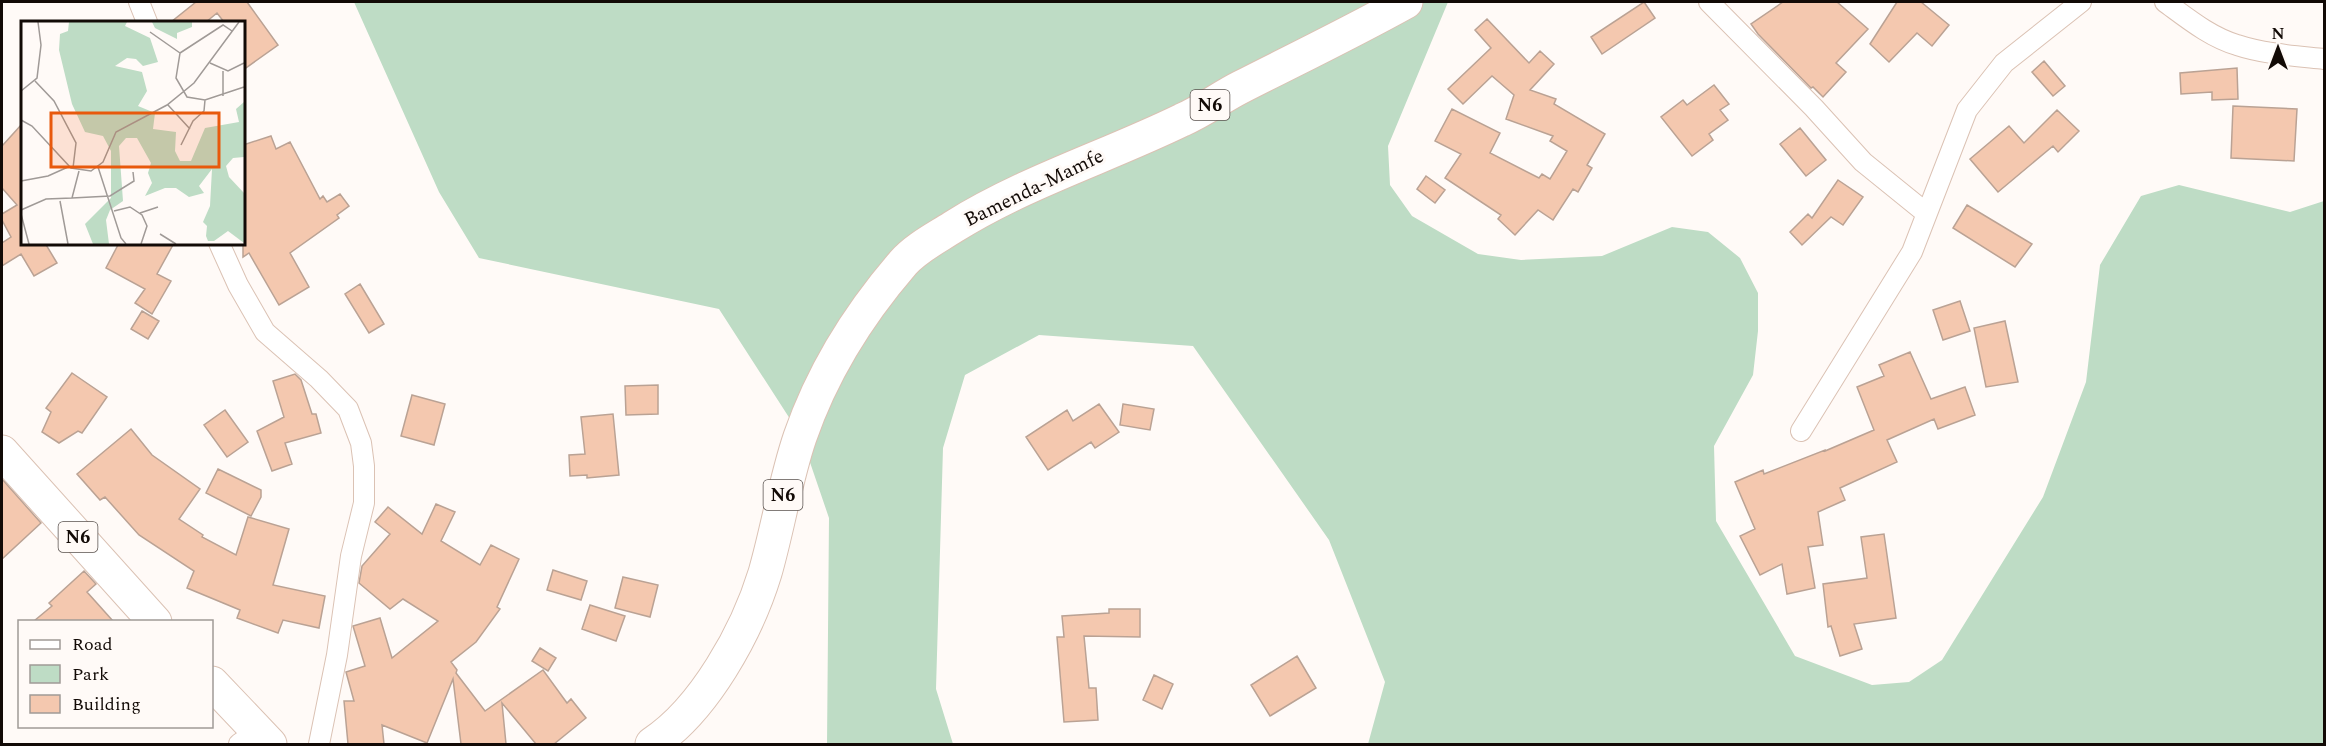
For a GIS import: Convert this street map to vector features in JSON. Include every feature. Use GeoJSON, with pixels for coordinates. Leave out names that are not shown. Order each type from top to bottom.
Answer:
{"type":"FeatureCollection","features":[{"type":"Feature","properties":{"kind":"highway","name":"Bamenda-Mamfe"},"geometry":{"type":"LineString","coordinates":[[659,742],[692,708],[720,669],[746,623],[765,573],[781,502],[801,436],[825,377],[852,330],[905,261],[922,246],[1007,196],[1184,120],[1238,89],[1406,2]]}},
{"type":"Feature","properties":{"kind":"highway","name":"N6"},"geometry":{"type":"LineString","coordinates":[[2,452],[154,620]]}},
{"type":"Feature","properties":{"kind":"highway"},"geometry":{"type":"LineString","coordinates":[[213,684],[255,740]]}},
{"type":"Feature","properties":{"kind":"street"},"geometry":{"type":"LineString","coordinates":[[139,2],[147,21]]}},
{"type":"Feature","properties":{"kind":"street"},"geometry":{"type":"LineString","coordinates":[[1709,2],[1814,108],[1863,162],[1926,213]]}},
{"type":"Feature","properties":{"kind":"street"},"geometry":{"type":"LineString","coordinates":[[1801,431],[1912,252],[1967,110],[2004,63],[2081,2]]}},
{"type":"Feature","properties":{"kind":"street"},"geometry":{"type":"LineString","coordinates":[[2165,2],[2201,28],[2236,45],[2294,56],[2325,59]]}},
{"type":"Feature","properties":{"kind":"street"},"geometry":{"type":"LineString","coordinates":[[219,244],[238,285],[265,332],[319,379],[348,409],[361,443],[364,466],[364,502],[351,556],[337,655],[319,744]]}},
{"type":"Feature","properties":{"kind":"green space"},"geometry":{"type":"Polygon","coordinates":[[[354,2],[1448,2],[1388,146],[1390,185],[1412,216],[1478,254],[1521,260],[1602,256],[1672,227],[1708,232],[1740,258],[1758,293],[1758,331],[1753,375],[1714,446],[1716,521],[1795,656],[1872,685],[1909,682],[1942,660],[2043,497],[2086,382],[2100,265],[2141,196],[2179,185],[2290,212],[2324,201],[2324,744],[1368,744],[1385,682],[1329,540],[1193,346],[1039,335],[965,375],[943,448],[936,689],[953,744],[827,744],[829,518],[801,436],[719,309],[479,258],[439,192],[354,2]]]}},
{"type":"Feature","properties":{"kind":"building"},"geometry":{"type":"Polygon","coordinates":[[[196,2],[247,2],[278,45],[244,69],[244,21],[223,21],[217,13],[207,21],[172,21],[196,2]]]}},
{"type":"Feature","properties":{"kind":"building"},"geometry":{"type":"Polygon","coordinates":[[[1644,2],[1655,18],[1602,54],[1591,37],[1644,2]]]}},
{"type":"Feature","properties":{"kind":"building"},"geometry":{"type":"Polygon","coordinates":[[[1783,2],[1837,2],[1868,29],[1836,63],[1846,72],[1823,97],[1813,87],[1811,88],[1751,24],[1783,2]]]}},
{"type":"Feature","properties":{"kind":"building"},"geometry":{"type":"Polygon","coordinates":[[[1897,2],[1921,2],[1949,25],[1932,46],[1917,33],[1889,62],[1870,44],[1897,2]]]}},
{"type":"Feature","properties":{"kind":"building"},"geometry":{"type":"Polygon","coordinates":[[[1487,19],[1529,63],[1540,51],[1554,64],[1530,90],[1556,99],[1554,104],[1605,134],[1587,165],[1592,168],[1578,192],[1573,189],[1553,220],[1538,210],[1515,235],[1498,219],[1501,215],[1445,178],[1461,154],[1435,141],[1452,109],[1500,133],[1490,153],[1539,178],[1542,174],[1550,179],[1567,151],[1550,141],[1553,136],[1506,119],[1514,95],[1492,76],[1463,104],[1448,89],[1491,48],[1475,30],[1487,19]]]}},
{"type":"Feature","properties":{"kind":"building"},"geometry":{"type":"Polygon","coordinates":[[[2044,61],[2065,86],[2053,96],[2032,72],[2044,61]]]}},
{"type":"Feature","properties":{"kind":"building"},"geometry":{"type":"Polygon","coordinates":[[[2237,68],[2238,99],[2212,100],[2212,92],[2181,94],[2180,73],[2237,68]]]}},
{"type":"Feature","properties":{"kind":"building"},"geometry":{"type":"Polygon","coordinates":[[[1714,85],[1729,104],[1720,110],[1728,120],[1709,134],[1713,140],[1692,156],[1661,117],[1683,100],[1687,105],[1714,85]]]}},
{"type":"Feature","properties":{"kind":"building"},"geometry":{"type":"Polygon","coordinates":[[[2233,106],[2297,109],[2294,161],[2231,158],[2233,106]]]}},
{"type":"Feature","properties":{"kind":"building"},"geometry":{"type":"Polygon","coordinates":[[[2057,110],[2079,131],[2058,152],[2053,146],[1998,192],[1970,159],[2009,126],[2024,143],[2057,110]]]}},
{"type":"Feature","properties":{"kind":"building"},"geometry":{"type":"Polygon","coordinates":[[[21,125],[21,244],[46,244],[57,263],[34,276],[21,254],[2,266],[2,243],[11,237],[2,220],[2,214],[17,205],[2,188],[2,146],[21,125]]]}},
{"type":"Feature","properties":{"kind":"building"},"geometry":{"type":"Polygon","coordinates":[[[1800,128],[1826,160],[1806,176],[1780,144],[1800,128]]]}},
{"type":"Feature","properties":{"kind":"building"},"geometry":{"type":"Polygon","coordinates":[[[271,136],[276,149],[290,142],[320,199],[323,196],[327,202],[340,194],[349,206],[337,215],[339,218],[290,253],[309,287],[279,305],[249,253],[243,257],[244,145],[271,136]]]}},
{"type":"Feature","properties":{"kind":"building"},"geometry":{"type":"Polygon","coordinates":[[[1426,176],[1445,190],[1435,203],[1417,189],[1426,176]]]}},
{"type":"Feature","properties":{"kind":"building"},"geometry":{"type":"Polygon","coordinates":[[[1838,180],[1863,197],[1843,225],[1831,217],[1802,245],[1790,232],[1808,214],[1812,218],[1838,180]]]}},
{"type":"Feature","properties":{"kind":"building"},"geometry":{"type":"Polygon","coordinates":[[[1967,205],[2032,244],[2015,267],[1953,228],[1967,205]]]}},
{"type":"Feature","properties":{"kind":"building"},"geometry":{"type":"Polygon","coordinates":[[[118,244],[173,244],[157,274],[171,281],[152,314],[135,303],[145,289],[106,268],[118,244]]]}},
{"type":"Feature","properties":{"kind":"building"},"geometry":{"type":"Polygon","coordinates":[[[360,284],[384,324],[369,333],[345,294],[360,284]]]}},
{"type":"Feature","properties":{"kind":"building"},"geometry":{"type":"Polygon","coordinates":[[[1960,301],[1970,331],[1943,340],[1933,310],[1960,301]]]}},
{"type":"Feature","properties":{"kind":"building"},"geometry":{"type":"Polygon","coordinates":[[[142,311],[159,321],[148,339],[131,329],[142,311]]]}},
{"type":"Feature","properties":{"kind":"building"},"geometry":{"type":"Polygon","coordinates":[[[2005,321],[2018,382],[1986,387],[1974,328],[2005,321]]]}},
{"type":"Feature","properties":{"kind":"building"},"geometry":{"type":"Polygon","coordinates":[[[1910,352],[1931,399],[1965,387],[1975,415],[1938,429],[1934,419],[1887,440],[1897,462],[1840,488],[1845,500],[1818,512],[1823,545],[1808,547],[1815,588],[1787,594],[1782,564],[1760,575],[1740,536],[1755,529],[1735,482],[1763,470],[1764,474],[1874,430],[1857,387],[1884,376],[1879,365],[1910,352]]]}},
{"type":"Feature","properties":{"kind":"building"},"geometry":{"type":"Polygon","coordinates":[[[72,373],[107,397],[82,433],[78,431],[59,443],[42,432],[51,412],[46,408],[72,373]]]}},
{"type":"Feature","properties":{"kind":"building"},"geometry":{"type":"Polygon","coordinates":[[[295,374],[301,380],[312,414],[316,414],[321,433],[285,443],[292,464],[272,471],[257,431],[284,417],[273,381],[295,374]]]}},
{"type":"Feature","properties":{"kind":"building"},"geometry":{"type":"Polygon","coordinates":[[[658,385],[658,414],[626,415],[625,386],[658,385]]]}},
{"type":"Feature","properties":{"kind":"building"},"geometry":{"type":"Polygon","coordinates":[[[412,395],[445,404],[434,445],[401,436],[412,395]]]}},
{"type":"Feature","properties":{"kind":"building"},"geometry":{"type":"Polygon","coordinates":[[[1099,404],[1119,432],[1095,448],[1091,442],[1048,470],[1026,437],[1067,410],[1073,421],[1099,404]]]}},
{"type":"Feature","properties":{"kind":"building"},"geometry":{"type":"Polygon","coordinates":[[[1123,404],[1154,409],[1150,430],[1120,425],[1123,404]]]}},
{"type":"Feature","properties":{"kind":"building"},"geometry":{"type":"Polygon","coordinates":[[[225,410],[248,442],[227,457],[204,425],[225,410]]]}},
{"type":"Feature","properties":{"kind":"building"},"geometry":{"type":"Polygon","coordinates":[[[613,414],[619,475],[587,478],[587,475],[570,476],[569,455],[585,454],[581,417],[613,414]]]}},
{"type":"Feature","properties":{"kind":"building"},"geometry":{"type":"Polygon","coordinates":[[[131,429],[152,455],[200,489],[179,519],[203,535],[202,537],[236,555],[248,517],[289,529],[273,585],[325,596],[319,628],[283,620],[278,633],[237,618],[240,610],[187,588],[194,571],[139,535],[105,497],[100,500],[77,474],[131,429]]]}},
{"type":"Feature","properties":{"kind":"building"},"geometry":{"type":"Polygon","coordinates":[[[218,469],[261,490],[261,497],[251,516],[206,493],[218,469]]]}},
{"type":"Feature","properties":{"kind":"building"},"geometry":{"type":"Polygon","coordinates":[[[2,479],[41,523],[2,559],[2,479]]]}},
{"type":"Feature","properties":{"kind":"building"},"geometry":{"type":"Polygon","coordinates":[[[436,504],[455,512],[441,541],[480,565],[491,545],[519,559],[497,607],[500,609],[476,642],[451,662],[457,670],[456,673],[485,711],[543,670],[567,703],[571,699],[586,718],[554,744],[536,744],[502,703],[506,744],[461,744],[453,679],[427,743],[382,725],[384,744],[348,744],[344,701],[354,701],[346,672],[365,666],[353,626],[380,618],[392,658],[438,621],[403,599],[390,609],[359,583],[362,566],[390,534],[375,522],[388,507],[422,534],[436,504]]]}},
{"type":"Feature","properties":{"kind":"building"},"geometry":{"type":"Polygon","coordinates":[[[1884,534],[1896,618],[1854,624],[1862,649],[1840,656],[1831,626],[1828,627],[1823,584],[1867,578],[1861,537],[1884,534]]]}},
{"type":"Feature","properties":{"kind":"building"},"geometry":{"type":"Polygon","coordinates":[[[553,570],[587,581],[581,600],[547,590],[553,570]]]}},
{"type":"Feature","properties":{"kind":"building"},"geometry":{"type":"Polygon","coordinates":[[[84,571],[96,584],[87,592],[112,620],[35,620],[52,606],[49,603],[84,571]]]}},
{"type":"Feature","properties":{"kind":"building"},"geometry":{"type":"Polygon","coordinates":[[[623,577],[658,585],[650,617],[615,608],[623,577]]]}},
{"type":"Feature","properties":{"kind":"building"},"geometry":{"type":"Polygon","coordinates":[[[590,605],[625,616],[616,641],[582,629],[590,605]]]}},
{"type":"Feature","properties":{"kind":"building"},"geometry":{"type":"Polygon","coordinates":[[[1109,609],[1140,609],[1140,637],[1084,636],[1089,688],[1096,688],[1098,720],[1064,722],[1057,637],[1064,637],[1062,616],[1109,613],[1109,609]]]}},
{"type":"Feature","properties":{"kind":"building"},"geometry":{"type":"Polygon","coordinates":[[[540,648],[556,658],[548,671],[532,661],[540,648]]]}},
{"type":"Feature","properties":{"kind":"building"},"geometry":{"type":"Polygon","coordinates":[[[1297,656],[1316,688],[1270,716],[1251,685],[1297,656]]]}},
{"type":"Feature","properties":{"kind":"building"},"geometry":{"type":"Polygon","coordinates":[[[1154,675],[1173,684],[1162,709],[1143,700],[1154,675]]]}}]}
